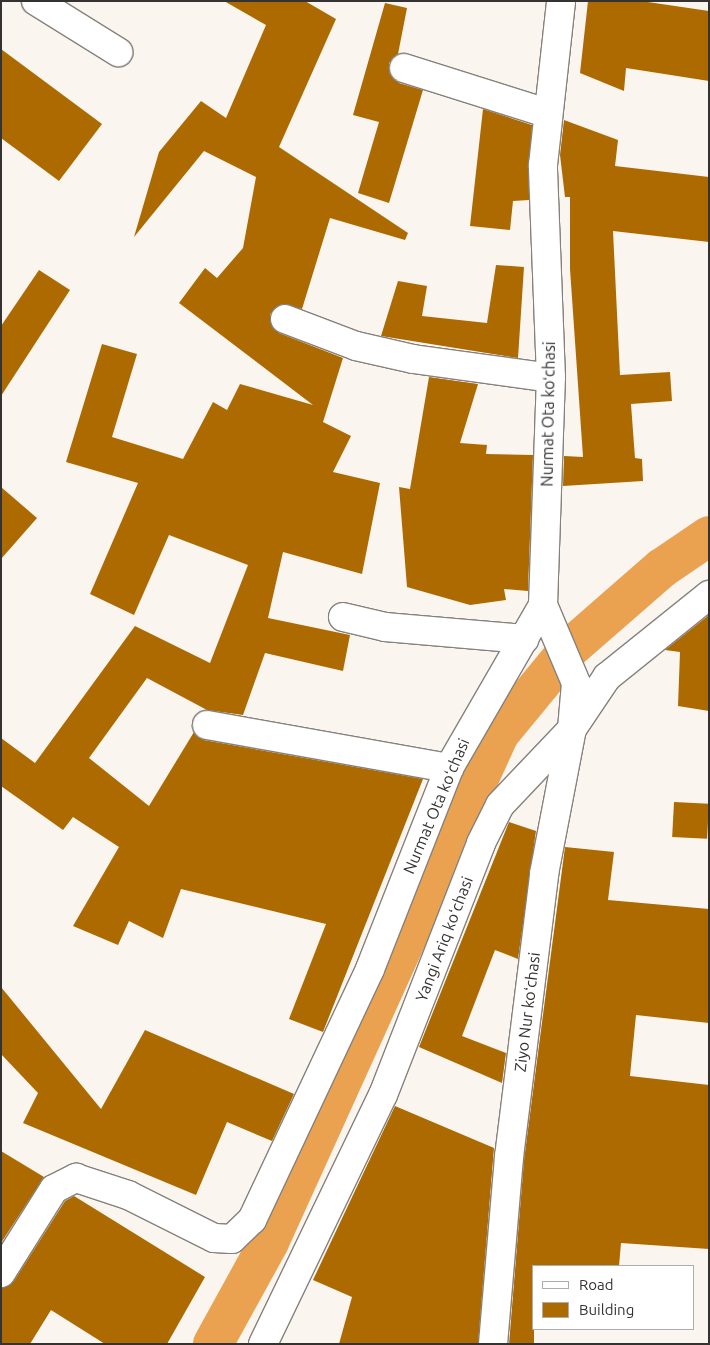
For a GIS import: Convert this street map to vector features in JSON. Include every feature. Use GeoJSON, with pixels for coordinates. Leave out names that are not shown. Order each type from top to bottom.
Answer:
{"type":"FeatureCollection","features":[{"type":"Feature","properties":{"kind":"street"},"geometry":{"type":"LineString","coordinates":[[36,1],[118,52]]}},
{"type":"Feature","properties":{"kind":"street","name":"Nurmat Ota koʻchasi"},"geometry":{"type":"LineString","coordinates":[[2,1270],[54,1189],[76,1178],[128,1195],[214,1238],[232,1239],[252,1220],[370,969],[449,768],[543,605],[551,378],[543,165],[547,113],[562,1]]}},
{"type":"Feature","properties":{"kind":"street"},"geometry":{"type":"LineString","coordinates":[[404,68],[547,113]]}},
{"type":"Feature","properties":{"kind":"street"},"geometry":{"type":"LineString","coordinates":[[285,319],[356,346],[413,359],[551,378]]}},
{"type":"Feature","properties":{"kind":"street","name":"Yangi Ariq koʻchasi"},"geometry":{"type":"LineString","coordinates":[[263,1344],[383,1095],[489,828],[500,805],[572,729],[607,677],[709,595]]}},
{"type":"Feature","properties":{"kind":"street","name":"Ziyo Nur koʻchasi"},"geometry":{"type":"LineString","coordinates":[[493,1344],[509,1157],[544,874],[572,729],[576,683],[543,605]]}},
{"type":"Feature","properties":{"kind":"street"},"geometry":{"type":"LineString","coordinates":[[343,618],[385,628],[524,639]]}},
{"type":"Feature","properties":{"kind":"street"},"geometry":{"type":"LineString","coordinates":[[206,725],[449,768]]}},
{"type":"Feature","properties":{"kind":"building"},"geometry":{"type":"Polygon","coordinates":[[[224,1],[305,1],[336,19],[279,147],[408,233],[405,240],[330,218],[302,309],[282,304],[270,314],[270,322],[279,333],[343,358],[323,422],[351,436],[333,472],[380,483],[362,574],[283,552],[268,618],[350,635],[343,671],[265,653],[243,715],[207,710],[147,678],[89,758],[149,806],[194,732],[204,740],[423,779],[323,1032],[289,1019],[326,924],[181,889],[163,938],[129,921],[118,945],[73,926],[119,847],[73,817],[63,830],[1,786],[1,738],[35,763],[135,626],[210,663],[248,565],[169,535],[134,615],[90,594],[138,483],[66,462],[102,344],[137,354],[112,437],[183,459],[213,402],[227,410],[240,384],[313,405],[179,303],[205,268],[217,278],[243,248],[256,177],[204,151],[134,237],[159,152],[201,101],[226,118],[266,25],[224,1]]]}},
{"type":"Feature","properties":{"kind":"building"},"geometry":{"type":"Polygon","coordinates":[[[588,1],[641,1],[709,11],[709,81],[626,68],[624,91],[580,73],[588,1]]]}},
{"type":"Feature","properties":{"kind":"building"},"geometry":{"type":"Polygon","coordinates":[[[385,3],[407,8],[398,54],[389,63],[389,72],[399,83],[423,90],[389,203],[358,193],[379,122],[353,115],[385,3]]]}},
{"type":"Feature","properties":{"kind":"building"},"geometry":{"type":"Polygon","coordinates":[[[1,49],[102,124],[59,181],[1,138],[1,49]]]}},
{"type":"Feature","properties":{"kind":"building"},"geometry":{"type":"Polygon","coordinates":[[[483,109],[532,125],[529,200],[513,201],[510,230],[470,226],[483,109]]]}},
{"type":"Feature","properties":{"kind":"building"},"geometry":{"type":"Polygon","coordinates":[[[564,120],[618,140],[615,166],[709,177],[709,242],[613,231],[620,375],[670,372],[672,401],[631,404],[635,458],[642,459],[643,481],[563,486],[564,456],[583,457],[570,269],[570,197],[565,197],[560,155],[564,120]]]}},
{"type":"Feature","properties":{"kind":"building"},"geometry":{"type":"Polygon","coordinates":[[[496,265],[524,267],[518,358],[381,336],[398,281],[427,286],[422,316],[487,323],[496,265]]]}},
{"type":"Feature","properties":{"kind":"building"},"geometry":{"type":"Polygon","coordinates":[[[39,270],[70,290],[1,396],[1,326],[39,270]]]}},
{"type":"Feature","properties":{"kind":"building"},"geometry":{"type":"Polygon","coordinates":[[[429,377],[478,384],[460,443],[487,445],[486,454],[533,455],[528,591],[504,589],[506,600],[470,605],[407,587],[399,487],[410,489],[429,377]]]}},
{"type":"Feature","properties":{"kind":"building"},"geometry":{"type":"Polygon","coordinates":[[[1,487],[37,518],[1,559],[1,487]]]}},
{"type":"Feature","properties":{"kind":"building"},"geometry":{"type":"Polygon","coordinates":[[[709,615],[709,711],[678,706],[680,652],[665,650],[709,615]]]}},
{"type":"Feature","properties":{"kind":"building"},"geometry":{"type":"Polygon","coordinates":[[[674,802],[709,804],[707,839],[672,837],[674,802]]]}},
{"type":"Feature","properties":{"kind":"building"},"geometry":{"type":"Polygon","coordinates":[[[509,822],[536,831],[518,959],[495,950],[462,1036],[506,1053],[502,1083],[419,1047],[509,822]]]}},
{"type":"Feature","properties":{"kind":"building"},"geometry":{"type":"Polygon","coordinates":[[[565,847],[614,852],[608,900],[709,909],[709,1023],[636,1015],[630,1076],[709,1085],[709,1249],[621,1243],[619,1265],[532,1265],[532,1330],[534,1330],[534,1344],[509,1344],[524,1160],[565,847]]]}},
{"type":"Feature","properties":{"kind":"building"},"geometry":{"type":"Polygon","coordinates":[[[1,987],[101,1109],[145,1030],[294,1094],[272,1141],[227,1122],[196,1195],[23,1123],[38,1093],[1,1054],[1,987]]]}},
{"type":"Feature","properties":{"kind":"building"},"geometry":{"type":"Polygon","coordinates":[[[395,1106],[494,1148],[478,1344],[339,1344],[352,1297],[313,1280],[395,1106]]]}},
{"type":"Feature","properties":{"kind":"building"},"geometry":{"type":"Polygon","coordinates":[[[1,1151],[44,1177],[1,1243],[1,1151]]]}},
{"type":"Feature","properties":{"kind":"building"},"geometry":{"type":"Polygon","coordinates":[[[74,1196],[205,1277],[167,1344],[105,1344],[51,1310],[30,1344],[1,1344],[1,1288],[14,1281],[65,1201],[74,1196]]]}},
{"type":"Feature","properties":{"kind":"waterway"},"geometry":{"type":"LineString","coordinates":[[213,1344],[269,1242],[499,734],[569,649],[662,568],[709,536]]}}]}
